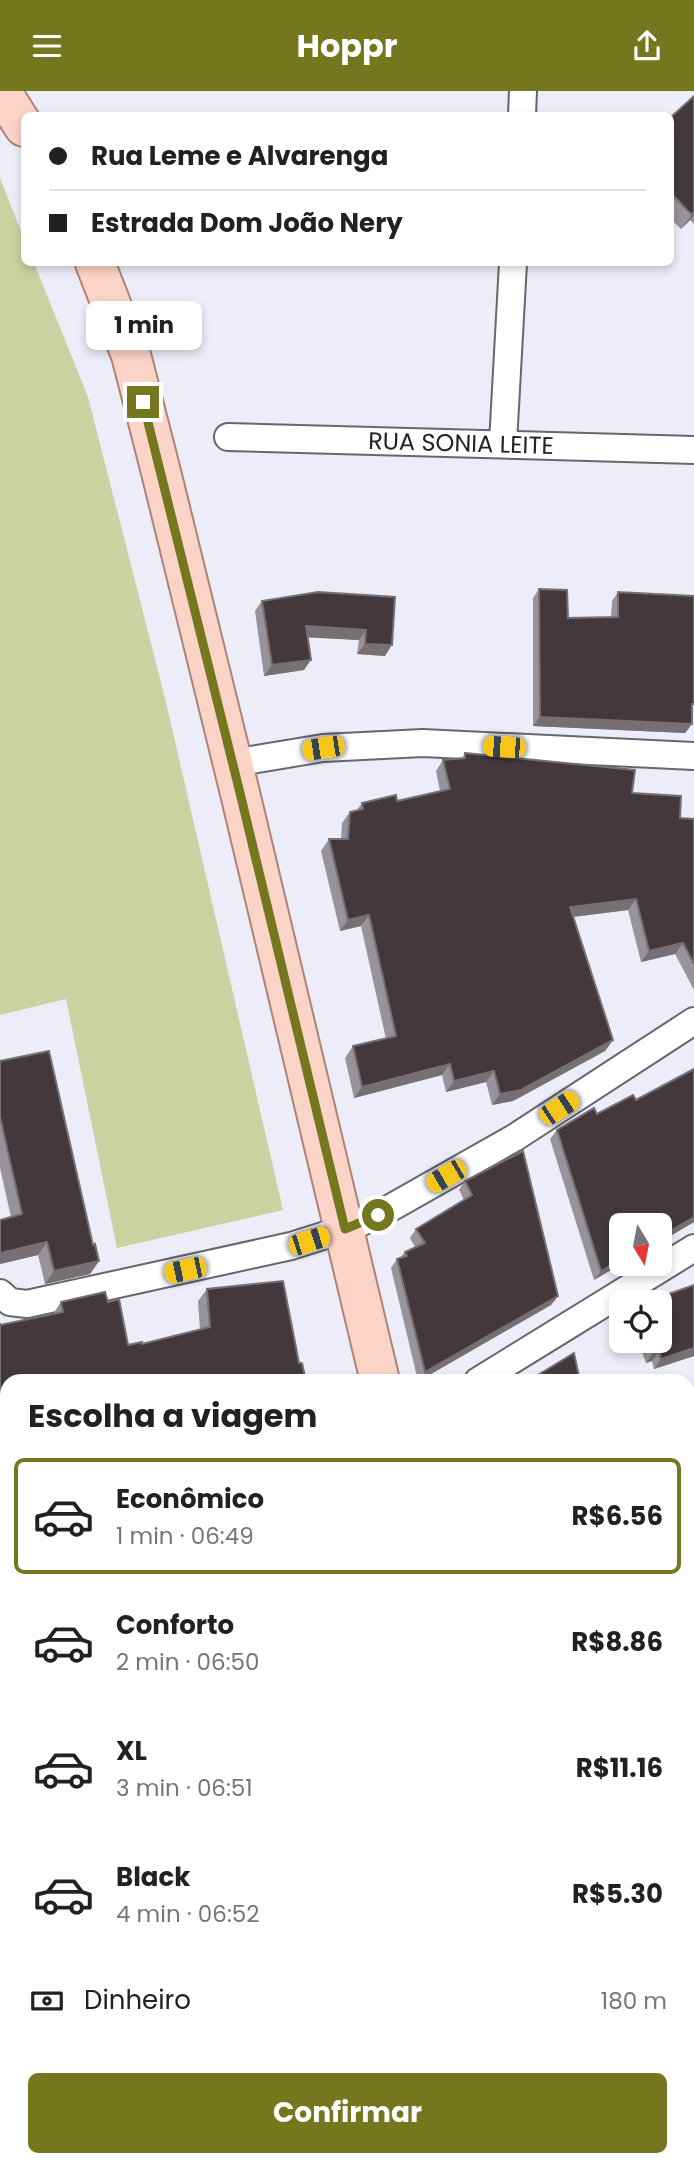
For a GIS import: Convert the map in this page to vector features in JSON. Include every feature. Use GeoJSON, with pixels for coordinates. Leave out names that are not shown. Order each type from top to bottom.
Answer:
{"type":"FeatureCollection","features":[{"type":"Feature","properties":{"kind":"main road"},"geometry":{"type":"LineString","coordinates":[[1,91],[21,122]]}},
{"type":"Feature","properties":{"kind":"main road"},"geometry":{"type":"LineString","coordinates":[[96,266],[131,355],[233,763],[378,1374]]}},
{"type":"Feature","properties":{"kind":"street"},"geometry":{"type":"LineString","coordinates":[[522,112],[523,91]]}},
{"type":"Feature","properties":{"kind":"street"},"geometry":{"type":"LineString","coordinates":[[503,443],[513,266]]}},
{"type":"Feature","properties":{"kind":"street","name":"RUA SONIA LEITE"},"geometry":{"type":"LineString","coordinates":[[228,437],[694,450]]}},
{"type":"Feature","properties":{"kind":"street"},"geometry":{"type":"LineString","coordinates":[[233,763],[323,748],[423,743],[694,756]]}},
{"type":"Feature","properties":{"kind":"street"},"geometry":{"type":"LineString","coordinates":[[0,1293],[10,1302],[27,1304],[291,1246],[345,1229],[378,1215],[514,1138],[694,1021]]}},
{"type":"Feature","properties":{"kind":"street"},"geometry":{"type":"LineString","coordinates":[[489,1374],[694,1248]]}},
{"type":"Feature","properties":{"kind":"green space"},"geometry":{"type":"Polygon","coordinates":[[[0,178],[21,231],[21,266],[35,266],[88,397],[165,698],[283,1210],[117,1248],[66,999],[0,1015],[0,178]]]}},
{"type":"Feature","properties":{"kind":"building"},"geometry":{"type":"Polygon","coordinates":[[[694,96],[694,212],[691,214],[674,196],[674,114],[694,96]]]}},
{"type":"Feature","properties":{"kind":"building"},"geometry":{"type":"Polygon","coordinates":[[[539,589],[567,590],[568,618],[618,617],[618,592],[694,596],[692,724],[540,717],[539,589]]]}},
{"type":"Feature","properties":{"kind":"building"},"geometry":{"type":"Polygon","coordinates":[[[318,592],[395,597],[392,645],[365,644],[366,630],[306,626],[311,660],[272,665],[262,601],[318,592]]]}},
{"type":"Feature","properties":{"kind":"building"},"geometry":{"type":"Polygon","coordinates":[[[465,753],[635,770],[632,793],[681,796],[680,818],[694,819],[694,964],[683,943],[649,951],[636,899],[570,907],[613,1040],[521,1090],[500,1094],[494,1071],[454,1081],[450,1064],[362,1087],[353,1046],[396,1036],[369,915],[348,920],[329,839],[348,839],[350,812],[363,809],[362,803],[396,795],[397,801],[450,789],[443,760],[465,758],[465,753]]]}},
{"type":"Feature","properties":{"kind":"building"},"geometry":{"type":"Polygon","coordinates":[[[49,1051],[93,1245],[95,1244],[99,1261],[54,1271],[47,1242],[0,1253],[0,1220],[22,1214],[0,1117],[0,1061],[49,1051]]]}},
{"type":"Feature","properties":{"kind":"building"},"geometry":{"type":"Polygon","coordinates":[[[694,1069],[694,1217],[672,1230],[672,1213],[609,1213],[609,1266],[601,1271],[557,1130],[594,1108],[597,1114],[633,1095],[636,1100],[694,1069]]]}},
{"type":"Feature","properties":{"kind":"building"},"geometry":{"type":"Polygon","coordinates":[[[523,1151],[558,1296],[425,1372],[397,1259],[407,1256],[405,1252],[425,1243],[416,1229],[472,1195],[465,1181],[523,1151]]]}},
{"type":"Feature","properties":{"kind":"building"},"geometry":{"type":"Polygon","coordinates":[[[283,1281],[299,1363],[302,1363],[304,1374],[0,1374],[0,1325],[63,1312],[61,1302],[105,1292],[108,1302],[119,1299],[128,1345],[142,1344],[210,1327],[207,1289],[283,1281]]]}},
{"type":"Feature","properties":{"kind":"building"},"geometry":{"type":"Polygon","coordinates":[[[694,1285],[694,1348],[661,1359],[660,1353],[672,1353],[672,1293],[694,1285]]]}},
{"type":"Feature","properties":{"kind":"building"},"geometry":{"type":"Polygon","coordinates":[[[574,1353],[578,1374],[540,1374],[574,1353]]]}},
{"type":"Feature","properties":{"kind":"route"},"geometry":{"type":"LineString","coordinates":[[143,402],[345,1229],[378,1215]]}}]}
